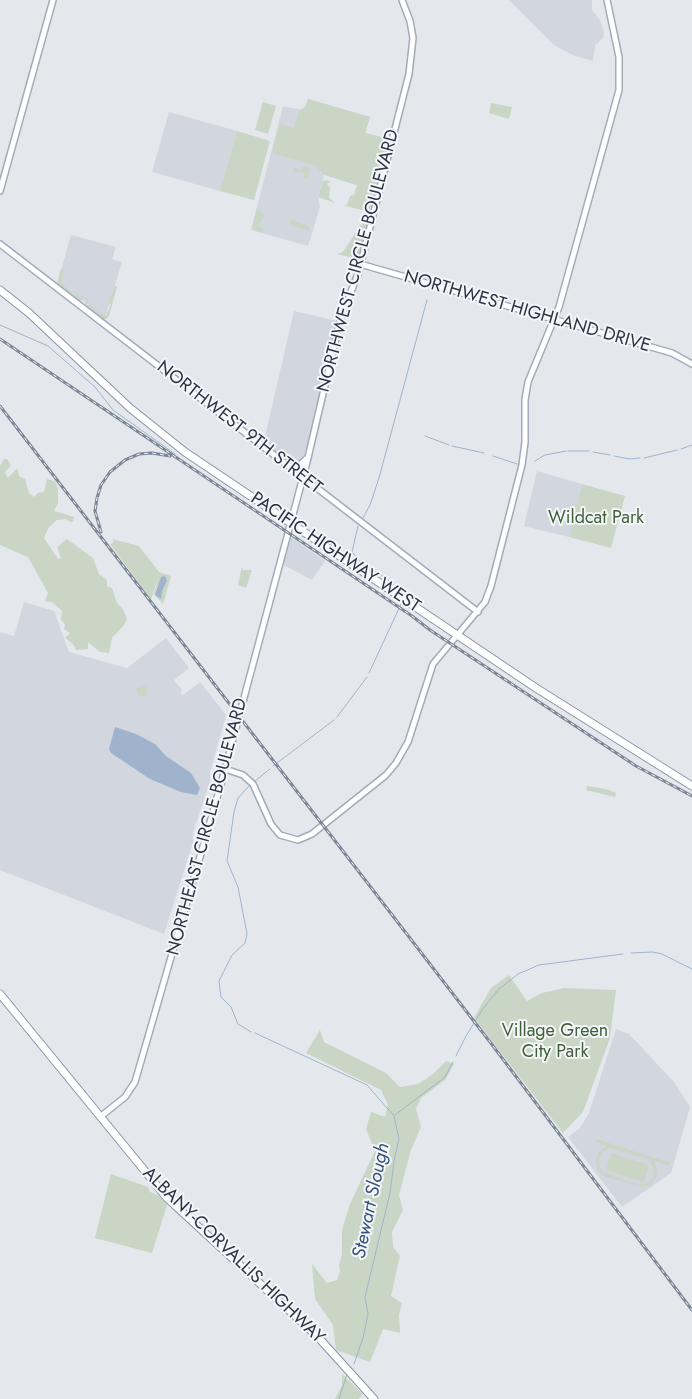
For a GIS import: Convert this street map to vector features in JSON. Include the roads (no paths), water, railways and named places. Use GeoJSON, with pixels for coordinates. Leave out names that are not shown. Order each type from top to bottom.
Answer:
{"type":"FeatureCollection","features":[{"type":"Feature","properties":{"kind":"highway","name":"PACIFIC HIGHWAY WEST"},"geometry":{"type":"LineString","coordinates":[[0,290],[29,313],[144,421],[185,452],[613,738],[692,786]]}},
{"type":"Feature","properties":{"kind":"highway","name":"ALBANY-CORVALLIS HIGHWAY"},"geometry":{"type":"LineString","coordinates":[[0,994],[167,1198],[318,1337],[374,1399]]}},
{"type":"Feature","properties":{"kind":"main road"},"geometry":{"type":"LineString","coordinates":[[0,191],[53,0]]}},
{"type":"Feature","properties":{"kind":"main road","name":"NORTHWEST CIRCLE BOULEVARD"},"geometry":{"type":"LineString","coordinates":[[290,522],[303,476],[340,317],[360,264],[411,66],[411,28],[402,0]]}},
{"type":"Feature","properties":{"kind":"main road"},"geometry":{"type":"LineString","coordinates":[[225,770],[243,775],[254,784],[271,824],[280,834],[293,840],[308,837],[386,775],[396,763],[411,735],[429,671],[439,654],[478,612],[491,586],[522,465],[528,382],[535,362],[555,320],[592,193],[619,90],[620,57],[607,0]]}},
{"type":"Feature","properties":{"kind":"main road","name":"NORTHWEST 9TH STREET"},"geometry":{"type":"LineString","coordinates":[[0,244],[478,612]]}},
{"type":"Feature","properties":{"kind":"main road","name":"NORTHWEST HIGHLAND DRIVE"},"geometry":{"type":"LineString","coordinates":[[360,264],[672,353],[692,364]]}},
{"type":"Feature","properties":{"kind":"main road"},"geometry":{"type":"LineString","coordinates":[[289,466],[300,466],[309,451]]}},
{"type":"Feature","properties":{"kind":"main road","name":"NORTHEAST CIRCLE BOULEVARD"},"geometry":{"type":"LineString","coordinates":[[100,1117],[130,1091],[135,1082],[225,770],[290,522]]}},
{"type":"Feature","properties":{"kind":"main road"},"geometry":{"type":"LineString","coordinates":[[112,1107],[107,1118],[112,1133]]}},
{"type":"Feature","properties":{"kind":"water"},"geometry":{"type":"Polygon","coordinates":[[[165,576],[167,581],[162,591],[161,599],[155,595],[161,577],[165,576]]]}},
{"type":"Feature","properties":{"kind":"water"},"geometry":{"type":"Polygon","coordinates":[[[115,727],[136,734],[155,744],[166,756],[191,773],[200,788],[197,795],[181,792],[150,779],[111,753],[109,749],[115,727]]]}},
{"type":"Feature","properties":{"kind":"waterway"},"geometry":{"type":"LineString","coordinates":[[363,518],[370,505],[379,478],[427,300]]}},
{"type":"Feature","properties":{"kind":"waterway"},"geometry":{"type":"LineString","coordinates":[[0,325],[48,346],[95,387],[113,410],[175,454]]}},
{"type":"Feature","properties":{"kind":"waterway","name":"Stewart Slough"},"geometry":{"type":"LineString","coordinates":[[425,436],[449,445]]}},
{"type":"Feature","properties":{"kind":"waterway","name":"Stewart Slough"},"geometry":{"type":"LineString","coordinates":[[681,449],[692,445]]}},
{"type":"Feature","properties":{"kind":"waterway","name":"Stewart Slough"},"geometry":{"type":"LineString","coordinates":[[452,446],[484,453]]}},
{"type":"Feature","properties":{"kind":"waterway","name":"Stewart Slough"},"geometry":{"type":"LineString","coordinates":[[644,458],[677,450]]}},
{"type":"Feature","properties":{"kind":"waterway","name":"Stewart Slough"},"geometry":{"type":"LineString","coordinates":[[535,461],[545,455],[566,451]]}},
{"type":"Feature","properties":{"kind":"waterway","name":"Stewart Slough"},"geometry":{"type":"LineString","coordinates":[[568,451],[589,451]]}},
{"type":"Feature","properties":{"kind":"waterway","name":"Stewart Slough"},"geometry":{"type":"LineString","coordinates":[[593,452],[610,455]]}},
{"type":"Feature","properties":{"kind":"waterway","name":"Stewart Slough"},"geometry":{"type":"LineString","coordinates":[[493,456],[517,464]]}},
{"type":"Feature","properties":{"kind":"waterway","name":"Stewart Slough"},"geometry":{"type":"LineString","coordinates":[[614,456],[630,459],[640,458]]}},
{"type":"Feature","properties":{"kind":"waterway","name":"Stewart Slough"},"geometry":{"type":"LineString","coordinates":[[358,526],[352,552],[360,562],[386,578],[404,594]]}},
{"type":"Feature","properties":{"kind":"waterway","name":"Stewart Slough"},"geometry":{"type":"LineString","coordinates":[[369,673],[402,602]]}},
{"type":"Feature","properties":{"kind":"waterway","name":"Stewart Slough"},"geometry":{"type":"LineString","coordinates":[[337,717],[367,677]]}},
{"type":"Feature","properties":{"kind":"waterway","name":"Stewart Slough"},"geometry":{"type":"LineString","coordinates":[[273,766],[334,720]]}},
{"type":"Feature","properties":{"kind":"waterway","name":"Stewart Slough"},"geometry":{"type":"LineString","coordinates":[[255,781],[270,769]]}},
{"type":"Feature","properties":{"kind":"waterway","name":"Stewart Slough"},"geometry":{"type":"LineString","coordinates":[[249,786],[238,798],[234,812],[227,861],[238,887],[247,934],[245,943],[232,955],[219,981],[221,997],[231,1007],[238,1024],[251,1032]]}},
{"type":"Feature","properties":{"kind":"waterway"},"geometry":{"type":"LineString","coordinates":[[631,953],[653,952],[662,954],[692,969]]}},
{"type":"Feature","properties":{"kind":"waterway"},"geometry":{"type":"LineString","coordinates":[[456,1056],[482,1010],[499,989],[518,974],[539,965],[623,954]]}},
{"type":"Feature","properties":{"kind":"waterway","name":"Stewart Slough"},"geometry":{"type":"LineString","coordinates":[[255,1033],[367,1085],[394,1116],[399,1139],[390,1193],[365,1297],[368,1314],[363,1338],[354,1364]]}},
{"type":"Feature","properties":{"kind":"waterway"},"geometry":{"type":"LineString","coordinates":[[395,1115],[445,1077],[453,1062]]}},
{"type":"Feature","properties":{"kind":"waterway","name":"Stewart Slough"},"geometry":{"type":"LineString","coordinates":[[339,1399],[347,1374]]}},
{"type":"Feature","properties":{"kind":"railway"},"geometry":{"type":"LineString","coordinates":[[0,339],[412,616],[430,630],[636,766],[692,796]]}},
{"type":"Feature","properties":{"kind":"railway"},"geometry":{"type":"LineString","coordinates":[[0,406],[490,1042],[692,1310]]}},
{"type":"Feature","properties":{"kind":"railway"},"geometry":{"type":"LineString","coordinates":[[101,532],[95,511],[101,485],[110,472],[125,460],[139,454],[152,453],[170,456]]}},
{"type":"Feature","properties":{"kind":"park label","name":"Wildcat Park"},"geometry":{"type":"Point","coordinates":[596,519]}},
{"type":"Feature","properties":{"kind":"park label","name":"Village Green City Park"},"geometry":{"type":"Point","coordinates":[555,1042]}}]}
